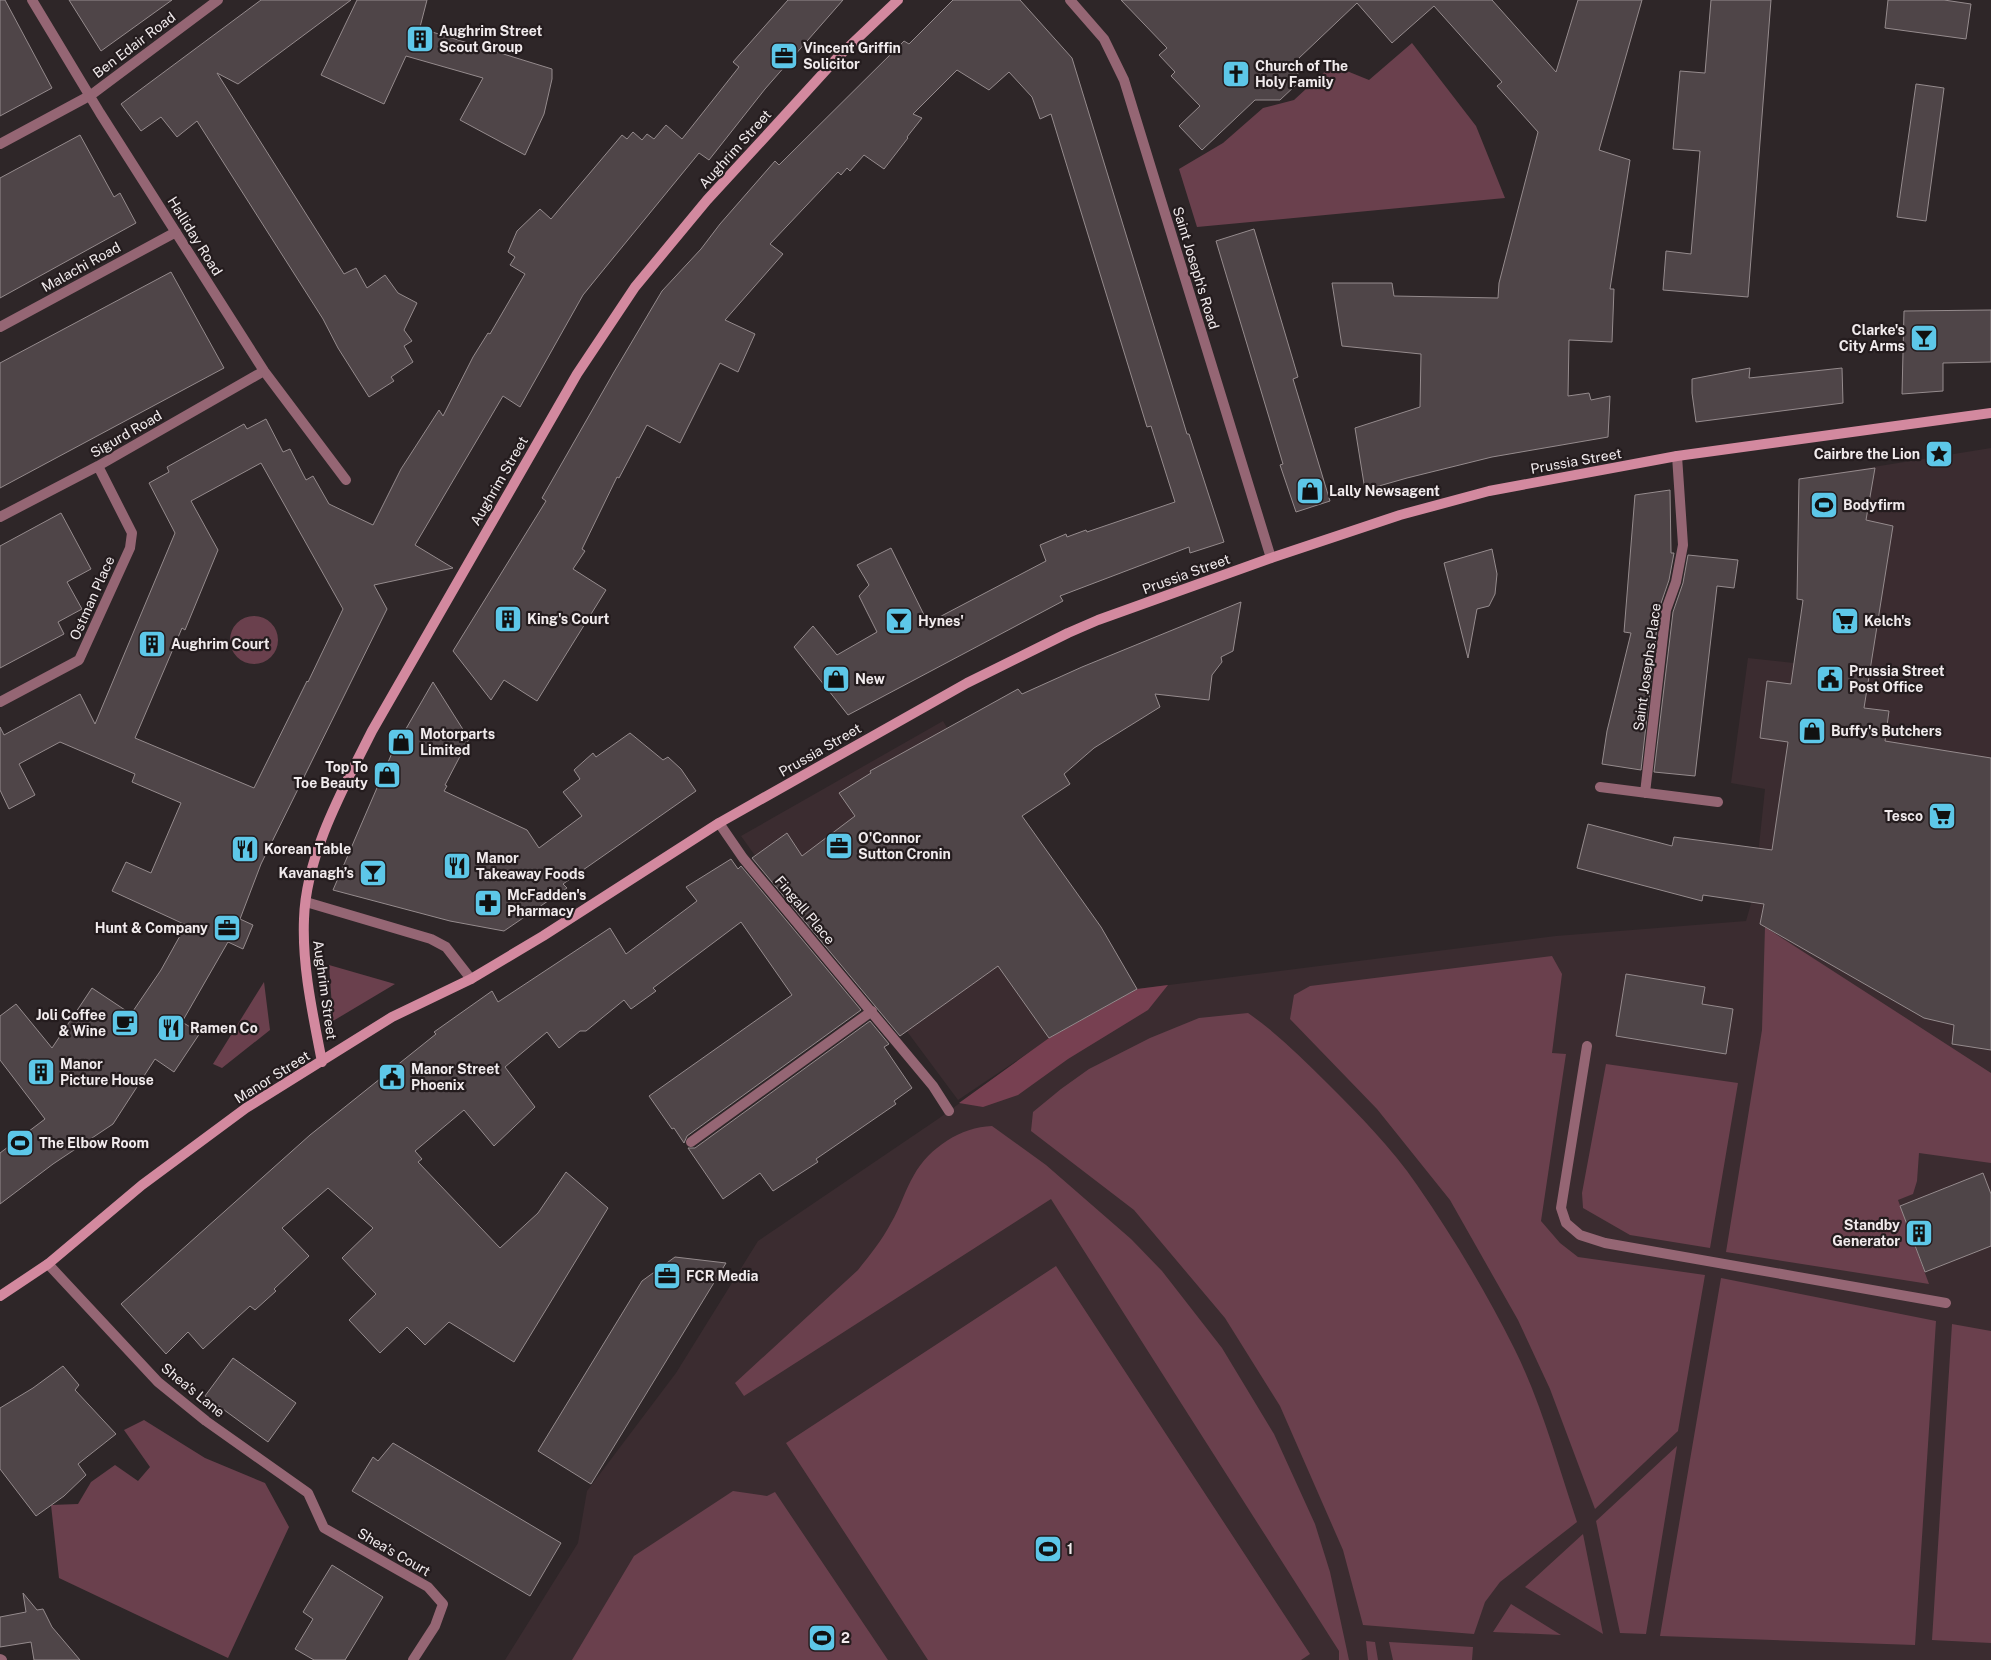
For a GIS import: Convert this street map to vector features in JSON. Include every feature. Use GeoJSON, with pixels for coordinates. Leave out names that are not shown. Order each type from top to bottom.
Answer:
{"type":"FeatureCollection","features":[{"type":"Feature","properties":{"kind":"main road","name":"Aughrim Street"},"geometry":{"type":"LineString","coordinates":[[322,1062],[306,969],[304,917],[306,902],[311,873],[321,843],[343,789],[372,731],[586,359],[635,288],[707,200],[837,58],[898,0]]}},
{"type":"Feature","properties":{"kind":"main road","name":"Prussia Street"},"geometry":{"type":"LineString","coordinates":[[471,979],[543,936],[719,823],[943,696],[1068,633],[1098,620],[1271,558],[1400,515],[1489,491],[1677,456],[1991,413]]}},
{"type":"Feature","properties":{"kind":"main road","name":"Manor Street"},"geometry":{"type":"LineString","coordinates":[[0,1296],[48,1264],[142,1185],[246,1108],[392,1017],[471,979]]}},
{"type":"Feature","properties":{"kind":"street","name":"Halliday Road"},"geometry":{"type":"LineString","coordinates":[[32,0],[91,95],[100,113],[264,371],[346,480]]}},
{"type":"Feature","properties":{"kind":"street","name":"Ben Edair Road"},"geometry":{"type":"LineString","coordinates":[[0,144],[91,95],[218,0]]}},
{"type":"Feature","properties":{"kind":"street","name":"Saint Joseph's Road"},"geometry":{"type":"LineString","coordinates":[[1070,0],[1104,39],[1124,80],[1271,558]]}},
{"type":"Feature","properties":{"kind":"street","name":"Malachi Road"},"geometry":{"type":"LineString","coordinates":[[0,327],[176,232]]}},
{"type":"Feature","properties":{"kind":"street","name":"Sigurd Road"},"geometry":{"type":"LineString","coordinates":[[0,517],[98,466],[264,371]]}},
{"type":"Feature","properties":{"kind":"street","name":"Saint Josephs Place"},"geometry":{"type":"LineString","coordinates":[[1645,793],[1666,610],[1676,582],[1683,545],[1677,456]]}},
{"type":"Feature","properties":{"kind":"street","name":"Ostman Place"},"geometry":{"type":"LineString","coordinates":[[0,702],[79,660],[130,548],[132,534],[98,466]]}},
{"type":"Feature","properties":{"kind":"street"},"geometry":{"type":"LineString","coordinates":[[1600,787],[1718,802]]}},
{"type":"Feature","properties":{"kind":"street","name":"Fingall Place"},"geometry":{"type":"LineString","coordinates":[[719,823],[744,858],[933,1086],[949,1111]]}},
{"type":"Feature","properties":{"kind":"street"},"geometry":{"type":"LineString","coordinates":[[306,902],[431,939],[446,947],[471,979]]}},
{"type":"Feature","properties":{"kind":"street"},"geometry":{"type":"LineString","coordinates":[[691,1142],[872,1011]]}},
{"type":"Feature","properties":{"kind":"street"},"geometry":{"type":"LineString","coordinates":[[1587,1046],[1561,1208],[1566,1223],[1580,1235],[1605,1244],[1946,1303]]}},
{"type":"Feature","properties":{"kind":"street","name":"Shea's Lane"},"geometry":{"type":"LineString","coordinates":[[48,1264],[158,1382],[206,1420],[308,1493],[324,1528]]}},
{"type":"Feature","properties":{"kind":"street","name":"Shea's Court"},"geometry":{"type":"LineString","coordinates":[[324,1528],[428,1588],[442,1604],[435,1626],[413,1660]]}},
{"type":"Feature","properties":{"kind":"shaded area"},"geometry":{"type":"Polygon","coordinates":[[[1412,43],[1476,126],[1505,198],[1197,227],[1179,169],[1223,143],[1263,108],[1294,100],[1332,65],[1369,80],[1412,43]]]}},
{"type":"Feature","properties":{"kind":"shaded area"},"geometry":{"type":"Polygon","coordinates":[[[1991,448],[1991,1660],[505,1660],[578,1543],[587,1491],[676,1373],[758,1241],[938,1119],[1031,1051],[958,1100],[825,921],[810,932],[741,836],[943,721],[960,749],[994,777],[1100,927],[1137,989],[1556,936],[1746,921],[1754,893],[1765,789],[1731,783],[1748,658],[1794,663],[1803,600],[1797,599],[1799,479],[1991,448]]]}},
{"type":"Feature","properties":{"kind":"shaded area"},"geometry":{"type":"Polygon","coordinates":[[[254,616],[263,618],[271,623],[276,631],[278,640],[276,649],[271,657],[263,662],[254,664],[245,662],[237,657],[232,649],[230,640],[232,631],[237,623],[245,618],[254,616]]]}},
{"type":"Feature","properties":{"kind":"shaded area"},"geometry":{"type":"Polygon","coordinates":[[[1765,927],[1991,1073],[1991,1163],[1919,1153],[1917,1181],[1913,1194],[1898,1200],[1929,1284],[1726,1252],[1762,1030],[1765,927]]]}},
{"type":"Feature","properties":{"kind":"shaded area"},"geometry":{"type":"Polygon","coordinates":[[[1552,956],[1562,974],[1552,1053],[1566,1054],[1541,1221],[1560,1243],[1578,1257],[1705,1275],[1678,1431],[1595,1509],[1550,1389],[1518,1320],[1450,1200],[1377,1109],[1290,1019],[1294,995],[1310,986],[1552,956]]]}},
{"type":"Feature","properties":{"kind":"shaded area"},"geometry":{"type":"Polygon","coordinates":[[[329,965],[395,984],[333,1021],[329,965]]]}},
{"type":"Feature","properties":{"kind":"shaded area"},"geometry":{"type":"Polygon","coordinates":[[[264,982],[270,1030],[222,1068],[213,1064],[264,982]]]}},
{"type":"Feature","properties":{"kind":"shaded area"},"geometry":{"type":"Polygon","coordinates":[[[1168,985],[1148,1010],[1068,1059],[1018,1095],[983,1107],[959,1103],[1049,1038],[1137,989],[1168,985]]]}},
{"type":"Feature","properties":{"kind":"shaded area"},"geometry":{"type":"Polygon","coordinates":[[[1248,1013],[1299,1055],[1375,1132],[1407,1171],[1456,1245],[1492,1306],[1533,1390],[1577,1522],[1500,1582],[1485,1602],[1474,1634],[1363,1625],[1343,1550],[1280,1406],[1225,1318],[1134,1210],[1031,1131],[1033,1112],[1089,1069],[1150,1038],[1199,1018],[1248,1013]]]}},
{"type":"Feature","properties":{"kind":"shaded area"},"geometry":{"type":"Polygon","coordinates":[[[1606,1064],[1738,1083],[1710,1248],[1630,1235],[1583,1208],[1582,1193],[1606,1064]]]}},
{"type":"Feature","properties":{"kind":"shaded area"},"geometry":{"type":"Polygon","coordinates":[[[992,1126],[1046,1165],[1131,1239],[1162,1271],[1222,1348],[1274,1434],[1315,1524],[1330,1572],[1349,1660],[1339,1660],[1339,1651],[1051,1199],[744,1396],[735,1383],[858,1270],[884,1235],[914,1175],[928,1156],[958,1135],[980,1127],[992,1126]]]}},
{"type":"Feature","properties":{"kind":"shaded area","name":"1"},"geometry":{"type":"Polygon","coordinates":[[[1056,1266],[1310,1654],[1301,1660],[928,1660],[786,1443],[1056,1266]]]}},
{"type":"Feature","properties":{"kind":"shaded area"},"geometry":{"type":"Polygon","coordinates":[[[1721,1278],[1936,1321],[1915,1645],[1660,1636],[1721,1278]]]}},
{"type":"Feature","properties":{"kind":"shaded area"},"geometry":{"type":"Polygon","coordinates":[[[1952,1324],[1991,1331],[1991,1643],[1932,1640],[1952,1324]]]}},
{"type":"Feature","properties":{"kind":"shaded area"},"geometry":{"type":"Polygon","coordinates":[[[144,1420],[205,1458],[265,1483],[289,1527],[228,1658],[59,1578],[51,1505],[78,1504],[91,1482],[115,1465],[138,1481],[150,1467],[124,1430],[144,1420]]]}},
{"type":"Feature","properties":{"kind":"shaded area"},"geometry":{"type":"Polygon","coordinates":[[[1677,1446],[1646,1634],[1620,1633],[1596,1521],[1677,1446]]]}},
{"type":"Feature","properties":{"kind":"shaded area"},"geometry":{"type":"Polygon","coordinates":[[[733,1491],[767,1496],[775,1492],[888,1660],[572,1660],[634,1556],[733,1491]]]}},
{"type":"Feature","properties":{"kind":"shaded area"},"geometry":{"type":"Polygon","coordinates":[[[1583,1534],[1603,1634],[1525,1587],[1583,1534]]]}},
{"type":"Feature","properties":{"kind":"shaded area"},"geometry":{"type":"Polygon","coordinates":[[[1511,1604],[1561,1635],[1493,1632],[1511,1604]]]}},
{"type":"Feature","properties":{"kind":"shaded area"},"geometry":{"type":"Polygon","coordinates":[[[1366,1641],[1375,1642],[1378,1660],[1368,1660],[1366,1641]]]}},
{"type":"Feature","properties":{"kind":"shaded area"},"geometry":{"type":"Polygon","coordinates":[[[1389,1642],[1473,1647],[1472,1660],[1393,1660],[1389,1642]]]}},
{"type":"Feature","properties":{"kind":"building"},"geometry":{"type":"Polygon","coordinates":[[[0,0],[5,0],[52,88],[0,116],[0,0]]]}},
{"type":"Feature","properties":{"kind":"building"},"geometry":{"type":"Polygon","coordinates":[[[69,0],[172,0],[101,51],[69,0]]]}},
{"type":"Feature","properties":{"kind":"building"},"geometry":{"type":"Polygon","coordinates":[[[261,0],[351,0],[238,84],[217,73],[344,274],[356,268],[367,288],[385,275],[398,293],[417,303],[404,330],[412,341],[404,346],[413,362],[391,377],[394,381],[369,397],[338,348],[323,319],[197,121],[177,137],[161,117],[141,131],[121,104],[261,0]]]}},
{"type":"Feature","properties":{"kind":"building"},"geometry":{"type":"Polygon","coordinates":[[[357,0],[427,0],[420,27],[416,27],[552,69],[552,79],[544,114],[525,155],[460,120],[483,78],[406,56],[384,104],[321,75],[357,0]]]}},
{"type":"Feature","properties":{"kind":"building"},"geometry":{"type":"Polygon","coordinates":[[[788,0],[843,0],[765,89],[709,160],[699,153],[583,295],[520,407],[503,396],[415,545],[453,568],[374,585],[387,609],[261,864],[240,919],[253,925],[243,949],[228,942],[182,1022],[200,1033],[174,1072],[155,1059],[113,1124],[53,1164],[0,1204],[0,1153],[45,1119],[0,1060],[0,1016],[16,1004],[52,1048],[92,988],[131,1014],[161,970],[186,925],[112,891],[126,862],[151,873],[181,803],[132,782],[135,774],[60,742],[19,764],[35,795],[9,809],[0,790],[0,727],[4,735],[80,694],[95,724],[175,533],[149,483],[169,472],[167,467],[244,424],[247,429],[266,419],[283,452],[290,449],[306,480],[313,476],[329,504],[373,525],[401,469],[439,410],[443,416],[473,357],[488,333],[490,334],[525,274],[510,265],[515,257],[508,252],[517,231],[540,209],[551,219],[622,135],[627,139],[633,132],[642,140],[647,134],[654,139],[666,125],[682,139],[739,67],[733,62],[788,0]],[[261,463],[191,501],[218,550],[185,630],[182,628],[135,738],[254,788],[343,609],[261,463]]]}},
{"type":"Feature","properties":{"kind":"building"},"geometry":{"type":"Polygon","coordinates":[[[953,0],[1020,0],[1072,58],[1187,434],[1189,434],[1224,542],[1190,553],[1189,547],[1060,596],[1063,601],[848,715],[794,647],[813,626],[837,655],[877,632],[859,596],[869,585],[857,565],[891,548],[928,623],[1046,561],[1040,545],[1066,534],[1067,537],[1086,530],[1087,532],[1175,502],[1151,426],[1147,427],[1051,114],[1040,119],[1032,97],[1009,72],[989,90],[957,70],[913,114],[922,118],[884,169],[864,155],[850,171],[847,168],[841,175],[838,172],[770,244],[783,254],[725,320],[755,334],[738,372],[720,363],[680,443],[647,425],[619,478],[617,477],[582,549],[585,551],[573,569],[606,590],[537,701],[504,680],[491,700],[453,651],[546,501],[542,498],[662,291],[701,249],[720,224],[775,161],[779,165],[904,41],[909,44],[953,0]]]}},
{"type":"Feature","properties":{"kind":"building"},"geometry":{"type":"Polygon","coordinates":[[[1121,0],[1492,0],[1556,72],[1578,0],[1642,0],[1599,150],[1630,160],[1610,289],[1614,289],[1612,342],[1569,340],[1568,396],[1589,393],[1591,400],[1610,396],[1608,437],[1492,457],[1365,490],[1355,428],[1420,407],[1421,354],[1342,346],[1332,283],[1392,283],[1394,296],[1498,298],[1499,283],[1538,132],[1497,86],[1502,82],[1434,6],[1392,43],[1357,3],[1299,58],[1297,84],[1280,100],[1255,100],[1202,150],[1179,126],[1200,106],[1171,76],[1175,72],[1159,55],[1167,48],[1121,0]]]}},
{"type":"Feature","properties":{"kind":"building"},"geometry":{"type":"Polygon","coordinates":[[[1711,0],[1771,0],[1748,297],[1663,290],[1666,251],[1691,254],[1700,151],[1673,149],[1680,71],[1705,73],[1711,0]]]}},
{"type":"Feature","properties":{"kind":"building"},"geometry":{"type":"Polygon","coordinates":[[[1888,0],[1944,0],[1971,4],[1966,39],[1885,28],[1888,0]]]}},
{"type":"Feature","properties":{"kind":"building"},"geometry":{"type":"Polygon","coordinates":[[[1916,84],[1944,88],[1926,221],[1897,217],[1916,84]]]}},
{"type":"Feature","properties":{"kind":"building"},"geometry":{"type":"Polygon","coordinates":[[[80,135],[114,197],[120,193],[136,223],[0,298],[0,178],[80,135]]]}},
{"type":"Feature","properties":{"kind":"building"},"geometry":{"type":"Polygon","coordinates":[[[1254,229],[1298,377],[1293,379],[1330,501],[1296,512],[1280,465],[1283,464],[1216,241],[1254,229]]]}},
{"type":"Feature","properties":{"kind":"building"},"geometry":{"type":"Polygon","coordinates":[[[171,272],[224,368],[0,488],[0,363],[171,272]]]}},
{"type":"Feature","properties":{"kind":"building"},"geometry":{"type":"Polygon","coordinates":[[[1991,310],[1991,362],[1943,363],[1943,391],[1902,394],[1904,311],[1991,310]]]}},
{"type":"Feature","properties":{"kind":"building"},"geometry":{"type":"Polygon","coordinates":[[[1750,368],[1749,378],[1842,368],[1843,403],[1696,422],[1692,379],[1750,368]]]}},
{"type":"Feature","properties":{"kind":"building"},"geometry":{"type":"Polygon","coordinates":[[[1875,468],[1866,520],[1893,526],[1864,708],[1889,711],[1885,741],[1991,758],[1991,1050],[1952,1044],[1954,1025],[1924,1018],[1760,924],[1764,904],[1703,895],[1702,901],[1577,868],[1588,824],[1672,846],[1674,837],[1772,850],[1788,742],[1760,738],[1767,681],[1791,684],[1803,600],[1797,599],[1799,479],[1875,468]]]}},
{"type":"Feature","properties":{"kind":"building"},"geometry":{"type":"Polygon","coordinates":[[[1670,490],[1671,553],[1674,553],[1669,580],[1659,609],[1641,770],[1602,764],[1607,731],[1631,633],[1624,632],[1635,495],[1670,490]]]}},
{"type":"Feature","properties":{"kind":"building"},"geometry":{"type":"Polygon","coordinates":[[[61,513],[91,569],[67,582],[82,609],[58,622],[64,634],[0,668],[0,546],[61,513]]]}},
{"type":"Feature","properties":{"kind":"building"},"geometry":{"type":"Polygon","coordinates":[[[1492,549],[1497,574],[1495,594],[1489,606],[1477,609],[1468,658],[1444,563],[1492,549]]]}},
{"type":"Feature","properties":{"kind":"building"},"geometry":{"type":"Polygon","coordinates":[[[1688,555],[1738,560],[1734,588],[1717,586],[1695,776],[1654,772],[1673,612],[1683,583],[1688,555]]]}},
{"type":"Feature","properties":{"kind":"building"},"geometry":{"type":"Polygon","coordinates":[[[1241,602],[1233,651],[1221,657],[1222,662],[1212,675],[1209,700],[1155,694],[1160,707],[1094,748],[1064,774],[1070,784],[1022,816],[1101,927],[1137,989],[1049,1038],[998,966],[900,1036],[752,858],[787,833],[802,856],[855,816],[839,793],[871,773],[870,771],[1018,689],[1022,694],[1082,667],[1241,602]]]}},
{"type":"Feature","properties":{"kind":"building"},"geometry":{"type":"Polygon","coordinates":[[[433,682],[469,739],[445,785],[447,786],[444,791],[527,830],[539,848],[582,816],[563,792],[580,779],[574,770],[593,753],[596,757],[630,733],[663,760],[668,757],[681,769],[696,791],[563,884],[567,888],[504,931],[450,921],[333,890],[392,753],[433,682]]]}},
{"type":"Feature","properties":{"kind":"building"},"geometry":{"type":"Polygon","coordinates":[[[731,859],[738,869],[741,866],[861,1010],[687,1136],[684,1143],[649,1096],[792,995],[741,922],[653,988],[656,991],[631,1009],[624,1000],[586,1031],[580,1031],[559,1048],[547,1032],[505,1067],[535,1107],[494,1146],[464,1110],[415,1151],[422,1159],[418,1162],[500,1248],[538,1213],[566,1172],[608,1208],[514,1362],[449,1322],[425,1345],[407,1327],[380,1353],[349,1320],[376,1294],[342,1258],[373,1228],[328,1188],[282,1228],[309,1256],[255,1310],[250,1306],[203,1349],[188,1332],[166,1354],[121,1304],[310,1135],[436,1034],[434,1032],[492,991],[498,1002],[610,928],[626,954],[697,901],[686,887],[731,859]]]}},
{"type":"Feature","properties":{"kind":"building"},"geometry":{"type":"Polygon","coordinates":[[[1626,974],[1705,987],[1702,1004],[1733,1009],[1726,1054],[1616,1036],[1626,974]]]}},
{"type":"Feature","properties":{"kind":"building"},"geometry":{"type":"Polygon","coordinates":[[[870,1021],[889,1044],[884,1047],[912,1088],[894,1101],[896,1104],[816,1159],[818,1162],[773,1191],[760,1173],[723,1199],[688,1148],[695,1148],[870,1021]]]}},
{"type":"Feature","properties":{"kind":"building"},"geometry":{"type":"Polygon","coordinates":[[[1983,1173],[1991,1194],[1991,1246],[1925,1272],[1900,1206],[1983,1173]]]}},
{"type":"Feature","properties":{"kind":"building"},"geometry":{"type":"Polygon","coordinates":[[[675,1257],[726,1263],[591,1484],[538,1451],[642,1281],[675,1257]]]}},
{"type":"Feature","properties":{"kind":"building"},"geometry":{"type":"Polygon","coordinates":[[[233,1358],[296,1403],[268,1442],[205,1396],[233,1358]]]}},
{"type":"Feature","properties":{"kind":"building"},"geometry":{"type":"Polygon","coordinates":[[[63,1366],[79,1385],[75,1390],[116,1434],[78,1464],[86,1475],[64,1496],[36,1516],[0,1469],[0,1408],[33,1388],[63,1366]]]}},
{"type":"Feature","properties":{"kind":"building"},"geometry":{"type":"Polygon","coordinates":[[[393,1443],[561,1543],[530,1596],[352,1491],[373,1457],[378,1461],[393,1443]]]}},
{"type":"Feature","properties":{"kind":"building"},"geometry":{"type":"Polygon","coordinates":[[[332,1565],[383,1597],[345,1660],[314,1660],[295,1649],[313,1619],[303,1612],[332,1565]]]}},
{"type":"Feature","properties":{"kind":"building"},"geometry":{"type":"Polygon","coordinates":[[[23,1593],[37,1610],[43,1609],[52,1627],[80,1660],[34,1660],[31,1642],[0,1647],[0,1617],[26,1612],[23,1593]]]}},
{"type":"Feature","properties":{"kind":"place","name":"Aughrim Street Scout Group"},"geometry":{"type":"Point","coordinates":[420,39]}},
{"type":"Feature","properties":{"kind":"place","name":"Vincent Griffin Solicitor"},"geometry":{"type":"Point","coordinates":[784,56]}},
{"type":"Feature","properties":{"kind":"place","name":"Church of The Holy Family"},"geometry":{"type":"Point","coordinates":[1236,74]}},
{"type":"Feature","properties":{"kind":"place","name":"Clarke's City Arms"},"geometry":{"type":"Point","coordinates":[1924,338]}},
{"type":"Feature","properties":{"kind":"place","name":"Cairbre the Lion"},"geometry":{"type":"Point","coordinates":[1939,454]}},
{"type":"Feature","properties":{"kind":"place","name":"Lally Newsagent"},"geometry":{"type":"Point","coordinates":[1310,491]}},
{"type":"Feature","properties":{"kind":"place","name":"Bodyfirm"},"geometry":{"type":"Point","coordinates":[1824,505]}},
{"type":"Feature","properties":{"kind":"place","name":"King's Court"},"geometry":{"type":"Point","coordinates":[508,619]}},
{"type":"Feature","properties":{"kind":"place","name":"Hynes'"},"geometry":{"type":"Point","coordinates":[899,621]}},
{"type":"Feature","properties":{"kind":"place","name":"Kelch's"},"geometry":{"type":"Point","coordinates":[1845,621]}},
{"type":"Feature","properties":{"kind":"place","name":"Aughrim Court"},"geometry":{"type":"Point","coordinates":[152,644]}},
{"type":"Feature","properties":{"kind":"place","name":"New"},"geometry":{"type":"Point","coordinates":[836,679]}},
{"type":"Feature","properties":{"kind":"place","name":"Prussia Street Post Office"},"geometry":{"type":"Point","coordinates":[1830,679]}},
{"type":"Feature","properties":{"kind":"place","name":"Buffy's Butchers"},"geometry":{"type":"Point","coordinates":[1812,731]}},
{"type":"Feature","properties":{"kind":"place","name":"Motorparts Limited"},"geometry":{"type":"Point","coordinates":[401,742]}},
{"type":"Feature","properties":{"kind":"place","name":"Top To Toe Beauty"},"geometry":{"type":"Point","coordinates":[387,775]}},
{"type":"Feature","properties":{"kind":"place","name":"Tesco"},"geometry":{"type":"Point","coordinates":[1942,816]}},
{"type":"Feature","properties":{"kind":"place","name":"O'Connor Sutton Cronin"},"geometry":{"type":"Point","coordinates":[839,846]}},
{"type":"Feature","properties":{"kind":"place","name":"Korean Table"},"geometry":{"type":"Point","coordinates":[245,849]}},
{"type":"Feature","properties":{"kind":"place","name":"Manor Takeaway Foods"},"geometry":{"type":"Point","coordinates":[457,866]}},
{"type":"Feature","properties":{"kind":"place","name":"Kavanagh’s"},"geometry":{"type":"Point","coordinates":[373,873]}},
{"type":"Feature","properties":{"kind":"place","name":"McFadden's Pharmacy"},"geometry":{"type":"Point","coordinates":[488,903]}},
{"type":"Feature","properties":{"kind":"place","name":"Hunt & Company"},"geometry":{"type":"Point","coordinates":[227,928]}},
{"type":"Feature","properties":{"kind":"place","name":"Joli Coffee & Wine"},"geometry":{"type":"Point","coordinates":[125,1023]}},
{"type":"Feature","properties":{"kind":"place","name":"Ramen Co"},"geometry":{"type":"Point","coordinates":[171,1028]}},
{"type":"Feature","properties":{"kind":"place","name":"Manor Picture House"},"geometry":{"type":"Point","coordinates":[41,1072]}},
{"type":"Feature","properties":{"kind":"place","name":"Manor Street Phoenix"},"geometry":{"type":"Point","coordinates":[392,1077]}},
{"type":"Feature","properties":{"kind":"place","name":"The Elbow Room"},"geometry":{"type":"Point","coordinates":[20,1143]}},
{"type":"Feature","properties":{"kind":"place","name":"Standby Generator"},"geometry":{"type":"Point","coordinates":[1919,1233]}},
{"type":"Feature","properties":{"kind":"place","name":"FCR Media"},"geometry":{"type":"Point","coordinates":[667,1276]}},
{"type":"Feature","properties":{"kind":"place","name":"1"},"geometry":{"type":"Point","coordinates":[1048,1549]}},
{"type":"Feature","properties":{"kind":"place","name":"2"},"geometry":{"type":"Point","coordinates":[822,1638]}}]}
